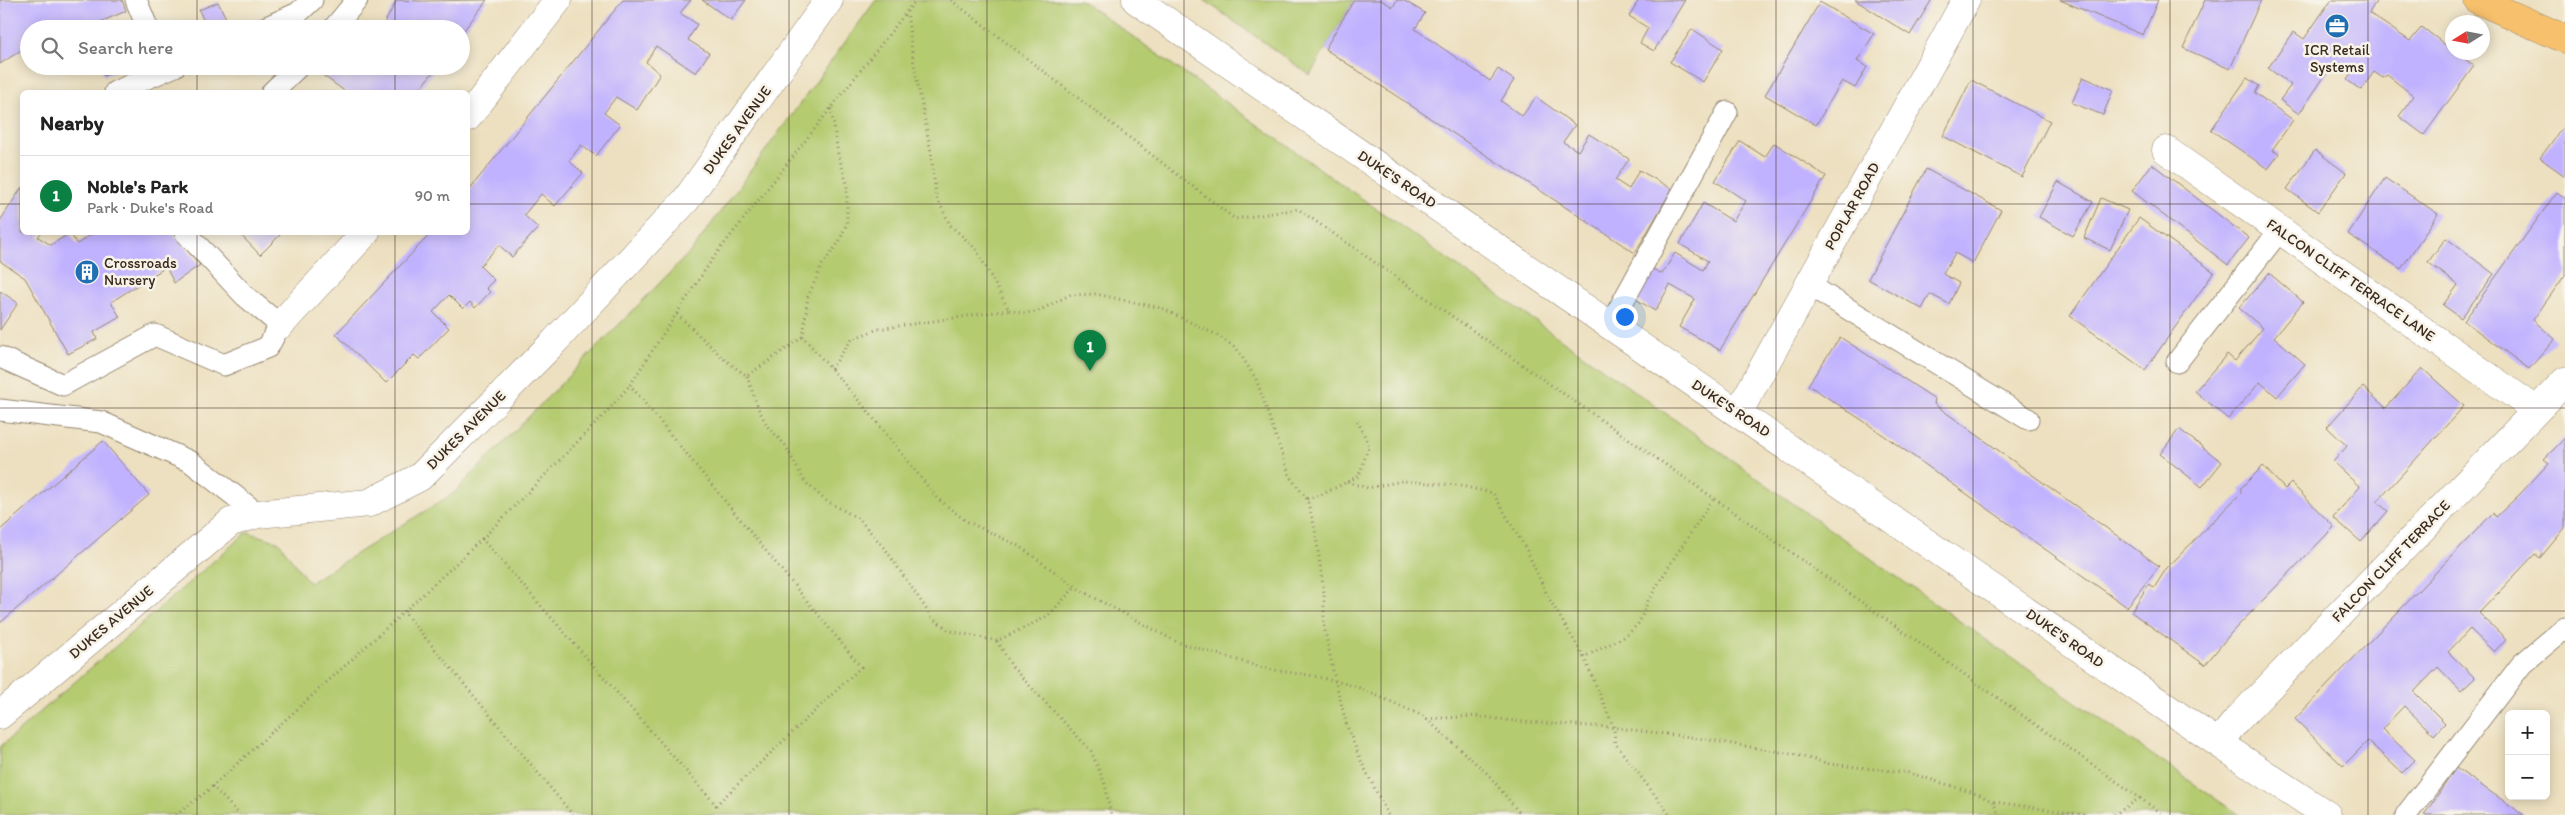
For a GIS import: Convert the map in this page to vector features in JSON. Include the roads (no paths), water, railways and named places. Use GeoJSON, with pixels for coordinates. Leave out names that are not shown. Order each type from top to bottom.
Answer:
{"type":"FeatureCollection","features":[{"type":"Feature","properties":{"kind":"main road"},"geometry":{"type":"LineString","coordinates":[[2478,0],[2565,39]]}},
{"type":"Feature","properties":{"kind":"street"},"geometry":{"type":"LineString","coordinates":[[470,114],[558,0]]}},
{"type":"Feature","properties":{"kind":"street","name":"DUKES AVENUE"},"geometry":{"type":"LineString","coordinates":[[0,715],[231,522],[258,514],[369,503],[420,476],[554,342],[686,200],[829,0]]}},
{"type":"Feature","properties":{"kind":"street","name":"DUKE'S ROAD"},"geometry":{"type":"LineString","coordinates":[[1136,0],[2218,743],[2327,815]]}},
{"type":"Feature","properties":{"kind":"street","name":"POPLAR ROAD"},"geometry":{"type":"LineString","coordinates":[[1738,413],[1966,0]]}},
{"type":"Feature","properties":{"kind":"street","name":"FALCON CLIFF TERRACE LANE"},"geometry":{"type":"LineString","coordinates":[[2166,150],[2536,410]]}},
{"type":"Feature","properties":{"kind":"street"},"geometry":{"type":"LineString","coordinates":[[280,324],[363,235]]}},
{"type":"Feature","properties":{"kind":"street","name":"FALCON CLIFF TERRACE"},"geometry":{"type":"LineString","coordinates":[[2218,743],[2243,714],[2565,381]]}},
{"type":"Feature","properties":{"kind":"lane"},"geometry":{"type":"LineString","coordinates":[[136,0],[144,20]]}},
{"type":"Feature","properties":{"kind":"lane"},"geometry":{"type":"LineString","coordinates":[[282,20],[298,13],[312,0]]}},
{"type":"Feature","properties":{"kind":"lane"},"geometry":{"type":"LineString","coordinates":[[340,20],[357,0]]}},
{"type":"Feature","properties":{"kind":"lane"},"geometry":{"type":"LineString","coordinates":[[119,90],[153,75]]}},
{"type":"Feature","properties":{"kind":"lane"},"geometry":{"type":"LineString","coordinates":[[274,90],[290,75]]}},
{"type":"Feature","properties":{"kind":"lane"},"geometry":{"type":"LineString","coordinates":[[1610,325],[1727,112]]}},
{"type":"Feature","properties":{"kind":"lane"},"geometry":{"type":"LineString","coordinates":[[2177,362],[2280,230]]}},
{"type":"Feature","properties":{"kind":"lane"},"geometry":{"type":"LineString","coordinates":[[0,357],[63,385],[155,335],[224,365],[268,347],[280,324],[245,296],[188,235]]}},
{"type":"Feature","properties":{"kind":"lane"},"geometry":{"type":"LineString","coordinates":[[1809,285],[1983,389],[2028,419]]}},
{"type":"Feature","properties":{"kind":"lane"},"geometry":{"type":"LineString","coordinates":[[0,410],[101,422],[191,462],[258,514]]}},
{"type":"Feature","properties":{"kind":"lane"},"geometry":{"type":"LineString","coordinates":[[2406,815],[2522,664],[2565,628]]}},
{"type":"Feature","properties":{"kind":"place","name":"ICR Retail Systems"},"geometry":{"type":"Point","coordinates":[2337,26]}},
{"type":"Feature","properties":{"kind":"place","name":"Crossroads Nursery"},"geometry":{"type":"Point","coordinates":[87,272]}},
{"type":"Feature","properties":{"kind":"place","name":"Noble's Park"},"geometry":{"type":"Point","coordinates":[1090,371]}}]}
